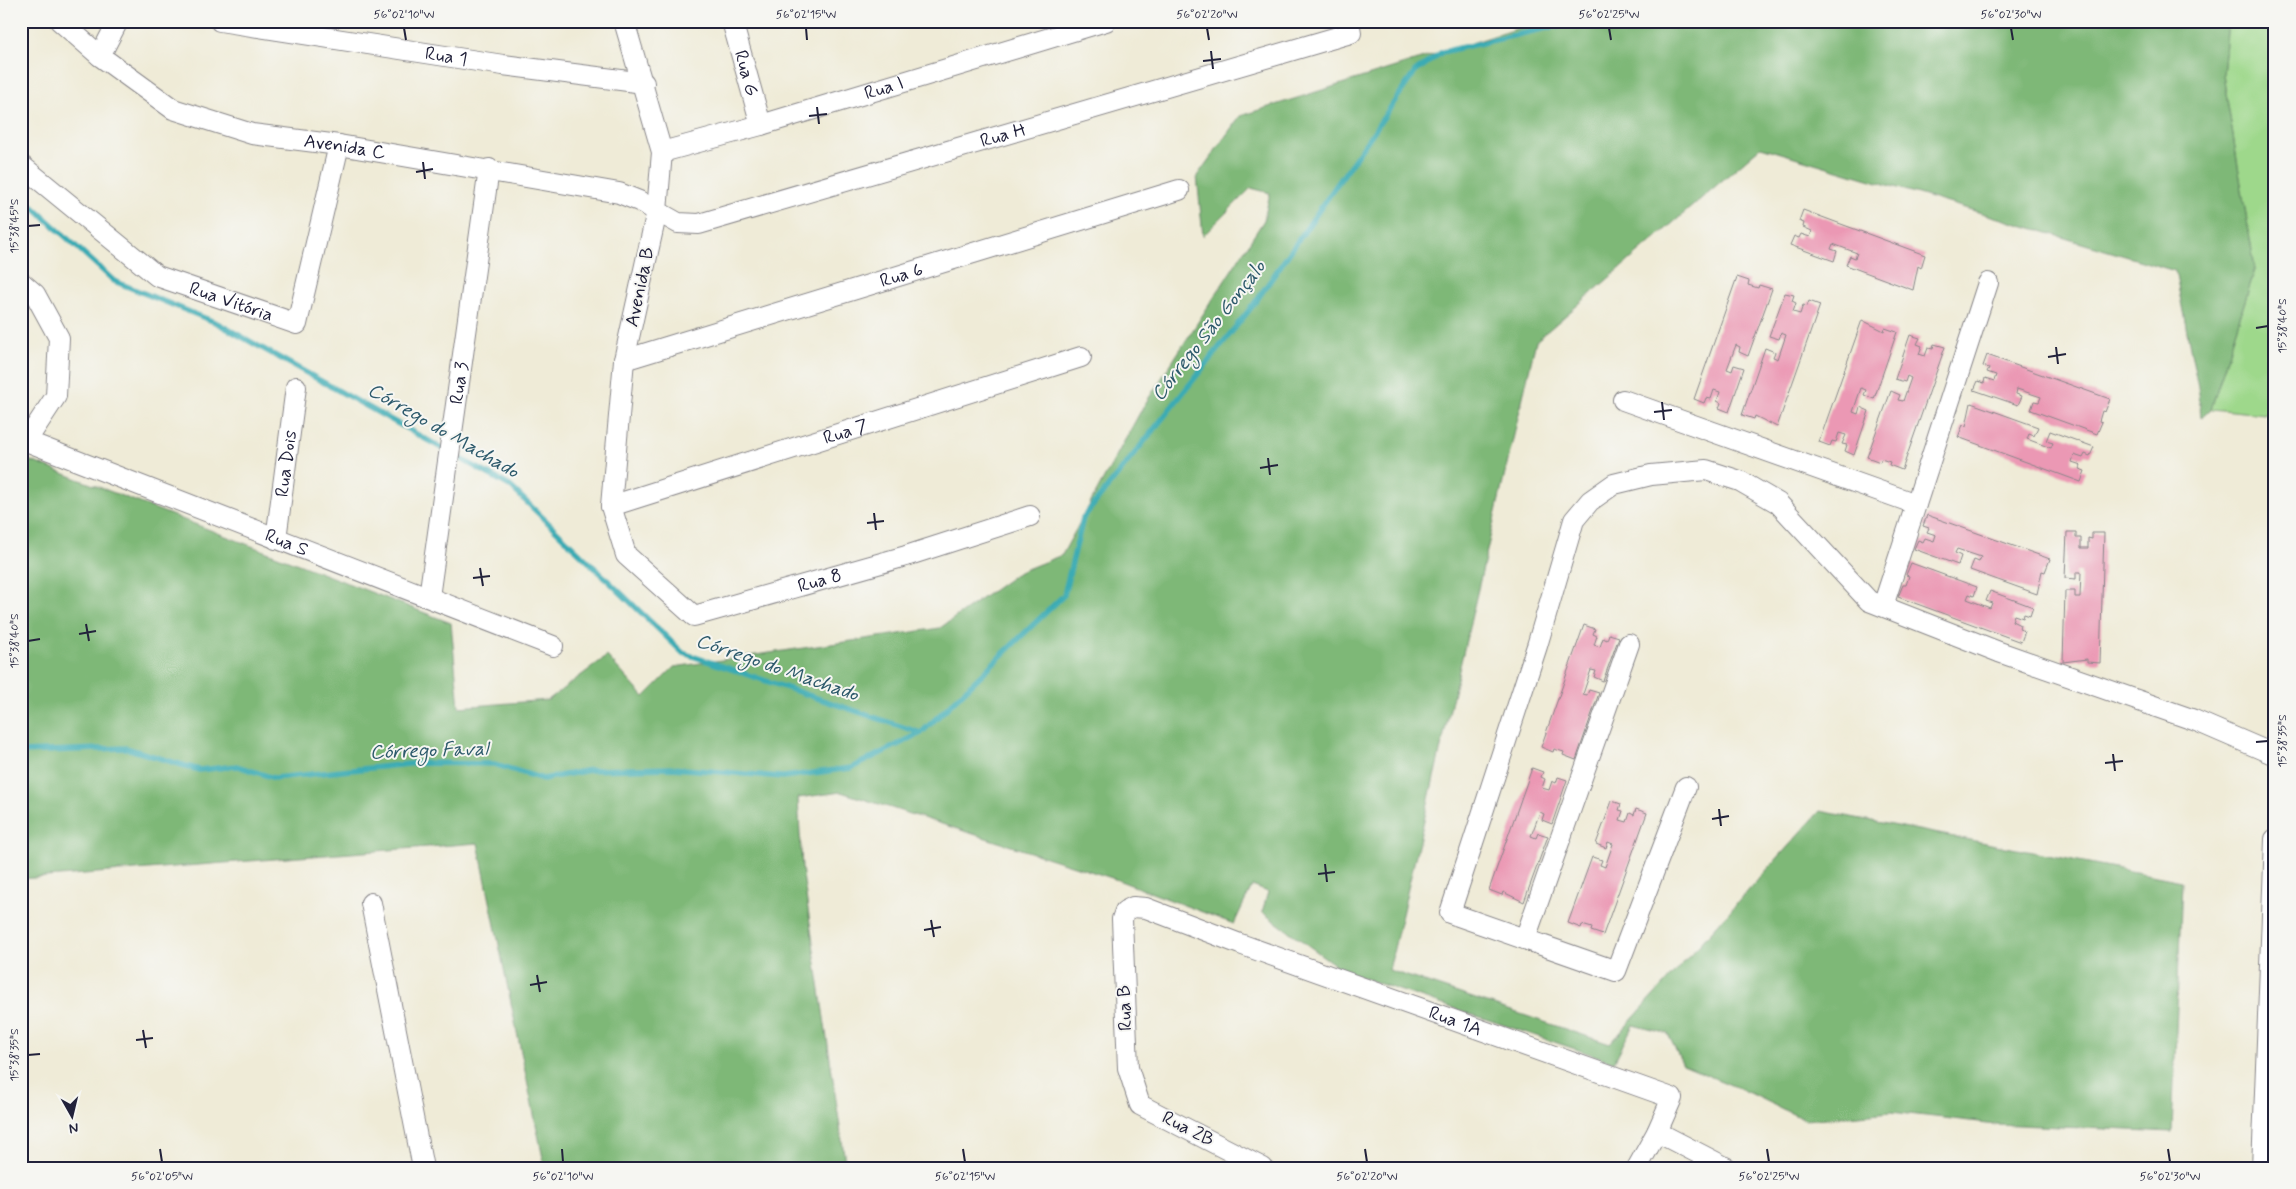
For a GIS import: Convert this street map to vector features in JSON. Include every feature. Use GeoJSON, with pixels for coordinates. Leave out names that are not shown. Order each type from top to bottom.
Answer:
{"type":"FeatureCollection","features":[{"type":"Feature","properties":{"kind":"street","name":"Avenida C"},"geometry":{"type":"LineString","coordinates":[[60,21],[100,56],[173,109],[252,134],[339,145],[489,169],[619,193],[657,211]]}},
{"type":"Feature","properties":{"kind":"street"},"geometry":{"type":"LineString","coordinates":[[100,56],[118,21]]}},
{"type":"Feature","properties":{"kind":"street","name":"Rua 1"},"geometry":{"type":"LineString","coordinates":[[220,21],[503,65],[644,84]]}},
{"type":"Feature","properties":{"kind":"street","name":"Avenida B"},"geometry":{"type":"LineString","coordinates":[[624,21],[644,84],[662,152],[657,211],[624,360],[611,506],[626,555]]}},
{"type":"Feature","properties":{"kind":"street","name":"Rua I"},"geometry":{"type":"LineString","coordinates":[[662,152],[1106,21]]}},
{"type":"Feature","properties":{"kind":"street","name":"Rua G"},"geometry":{"type":"LineString","coordinates":[[736,22],[761,124]]}},
{"type":"Feature","properties":{"kind":"street","name":"Rua H"},"geometry":{"type":"LineString","coordinates":[[657,211],[678,222],[698,224],[1350,27]]}},
{"type":"Feature","properties":{"kind":"street","name":"Rua Vitória"},"geometry":{"type":"LineString","coordinates":[[21,164],[157,276],[297,324],[339,145]]}},
{"type":"Feature","properties":{"kind":"street","name":"Rua 3"},"geometry":{"type":"LineString","coordinates":[[428,597],[489,169]]}},
{"type":"Feature","properties":{"kind":"street","name":"Rua 6"},"geometry":{"type":"LineString","coordinates":[[624,360],[1179,190]]}},
{"type":"Feature","properties":{"kind":"street"},"geometry":{"type":"LineString","coordinates":[[21,282],[34,294],[59,338],[56,396],[24,440]]}},
{"type":"Feature","properties":{"kind":"street"},"geometry":{"type":"LineString","coordinates":[[1884,606],[1988,283]]}},
{"type":"Feature","properties":{"kind":"street","name":"Rua 7"},"geometry":{"type":"LineString","coordinates":[[611,506],[1080,357]]}},
{"type":"Feature","properties":{"kind":"street","name":"Rua Dois"},"geometry":{"type":"LineString","coordinates":[[276,539],[296,387]]}},
{"type":"Feature","properties":{"kind":"street"},"geometry":{"type":"LineString","coordinates":[[1623,400],[1916,504]]}},
{"type":"Feature","properties":{"kind":"street","name":"Rua S"},"geometry":{"type":"LineString","coordinates":[[24,440],[552,646]]}},
{"type":"Feature","properties":{"kind":"street"},"geometry":{"type":"LineString","coordinates":[[1686,787],[1616,971],[1450,913],[1537,646],[1574,520],[1590,501],[1614,484],[1651,475],[1706,470],[1740,481],[1778,503],[1869,601],[1999,652],[2194,720],[2275,755]]}},
{"type":"Feature","properties":{"kind":"street","name":"Rua 8"},"geometry":{"type":"LineString","coordinates":[[626,555],[694,616],[906,556],[1030,516]]}},
{"type":"Feature","properties":{"kind":"street"},"geometry":{"type":"LineString","coordinates":[[1525,940],[1629,644]]}},
{"type":"Feature","properties":{"kind":"street"},"geometry":{"type":"LineString","coordinates":[[2262,1168],[2275,838]]}},
{"type":"Feature","properties":{"kind":"street"},"geometry":{"type":"LineString","coordinates":[[371,902],[424,1168]]}},
{"type":"Feature","properties":{"kind":"street","name":"Rua 1A"},"geometry":{"type":"LineString","coordinates":[[1125,911],[1133,907],[1146,908],[1240,944],[1672,1098],[1658,1132]]}},
{"type":"Feature","properties":{"kind":"street","name":"Rua B"},"geometry":{"type":"LineString","coordinates":[[1125,911],[1122,919],[1128,1068],[1140,1105]]}},
{"type":"Feature","properties":{"kind":"street","name":"Rua 2B"},"geometry":{"type":"LineString","coordinates":[[1140,1105],[1262,1168]]}},
{"type":"Feature","properties":{"kind":"street"},"geometry":{"type":"LineString","coordinates":[[1637,1168],[1658,1132],[1727,1168]]}},
{"type":"Feature","properties":{"kind":"green space"},"geometry":{"type":"Polygon","coordinates":[[[1541,21],[2228,21],[2223,75],[2255,269],[2211,409],[2201,418],[2199,393],[2175,271],[1761,147],[1536,341],[1389,970],[1610,1044],[1820,811],[2182,881],[2172,1132],[1996,1124],[1891,1112],[1805,1120],[1750,1093],[1683,1065],[1668,1034],[1633,1025],[1614,1062],[1345,972],[1262,912],[1268,892],[1252,886],[1234,924],[1115,879],[841,792],[798,798],[802,868],[846,1168],[545,1168],[478,843],[21,879],[21,457],[451,623],[459,707],[548,700],[607,656],[644,697],[674,667],[940,628],[1019,572],[1062,555],[1143,407],[1264,220],[1270,193],[1251,188],[1203,236],[1197,176],[1240,116],[1541,21]]]}},
{"type":"Feature","properties":{"kind":"green space"},"geometry":{"type":"Polygon","coordinates":[[[2228,21],[2275,21],[2275,415],[2211,409],[2255,269],[2223,75],[2228,21]]]}},
{"type":"Feature","properties":{"kind":"building"},"geometry":{"type":"Polygon","coordinates":[[[1803,210],[1925,255],[1921,268],[1918,266],[1913,290],[1846,265],[1850,256],[1855,258],[1857,253],[1833,244],[1831,249],[1837,251],[1834,261],[1790,245],[1794,236],[1799,238],[1801,234],[1810,237],[1812,231],[1803,227],[1804,223],[1799,221],[1803,210]]]}},
{"type":"Feature","properties":{"kind":"building"},"geometry":{"type":"Polygon","coordinates":[[[1737,277],[1749,281],[1748,285],[1758,288],[1759,285],[1772,289],[1748,356],[1739,352],[1740,347],[1736,345],[1727,369],[1732,371],[1734,365],[1744,368],[1729,412],[1719,408],[1721,403],[1717,401],[1720,392],[1714,390],[1711,399],[1706,398],[1704,403],[1694,399],[1737,277]]]}},
{"type":"Feature","properties":{"kind":"building"},"geometry":{"type":"Polygon","coordinates":[[[1785,293],[1794,295],[1792,301],[1796,303],[1793,312],[1800,314],[1803,305],[1807,306],[1809,301],[1820,305],[1777,427],[1755,416],[1754,419],[1742,415],[1765,348],[1775,352],[1773,357],[1778,359],[1786,335],[1781,333],[1779,339],[1769,336],[1785,293]]]}},
{"type":"Feature","properties":{"kind":"building"},"geometry":{"type":"Polygon","coordinates":[[[1862,320],[1884,331],[1885,328],[1897,332],[1874,399],[1864,395],[1866,390],[1861,388],[1853,412],[1858,414],[1860,407],[1869,411],[1854,455],[1845,451],[1847,445],[1842,444],[1846,435],[1839,433],[1836,442],[1832,441],[1830,446],[1819,442],[1862,320]]]}},
{"type":"Feature","properties":{"kind":"building"},"geometry":{"type":"Polygon","coordinates":[[[1910,335],[1920,338],[1917,344],[1922,346],[1919,354],[1925,356],[1928,348],[1933,349],[1934,344],[1945,347],[1902,470],[1889,465],[1890,462],[1881,459],[1880,462],[1867,457],[1891,391],[1900,395],[1898,400],[1903,401],[1911,378],[1907,376],[1905,382],[1895,379],[1910,335]]]}},
{"type":"Feature","properties":{"kind":"building"},"geometry":{"type":"Polygon","coordinates":[[[1987,355],[2110,399],[2105,412],[2102,411],[2099,421],[2102,422],[2097,434],[2031,410],[2034,401],[2039,402],[2041,397],[2017,389],[2016,394],[2022,396],[2018,405],[1974,390],[1978,381],[1984,383],[1985,378],[1994,381],[1996,375],[1987,372],[1989,368],[1983,366],[1987,355]]]}},
{"type":"Feature","properties":{"kind":"building"},"geometry":{"type":"Polygon","coordinates":[[[1971,403],[2038,427],[2034,436],[2029,434],[2027,439],[2051,448],[2053,443],[2046,441],[2050,431],[2094,447],[2090,456],[2085,454],[2083,458],[2074,455],[2072,462],[2081,465],[2079,469],[2085,471],[2081,482],[1958,437],[1963,425],[1966,426],[1971,403]]]}},
{"type":"Feature","properties":{"kind":"building"},"geometry":{"type":"Polygon","coordinates":[[[1927,515],[2050,559],[2045,572],[2042,571],[2037,594],[1970,570],[1974,560],[1979,562],[1981,557],[1957,549],[1955,553],[1961,556],[1958,565],[1914,549],[1918,540],[1923,542],[1925,538],[1934,541],[1936,535],[1927,532],[1929,528],[1923,526],[1927,515]]]}},
{"type":"Feature","properties":{"kind":"building"},"geometry":{"type":"Polygon","coordinates":[[[2067,532],[2076,532],[2076,538],[2081,538],[2081,548],[2088,548],[2088,538],[2092,539],[2092,533],[2104,533],[2100,663],[2087,662],[2087,659],[2063,662],[2065,591],[2075,591],[2075,597],[2080,597],[2081,572],[2076,572],[2076,579],[2065,578],[2067,532]]]}},
{"type":"Feature","properties":{"kind":"building"},"geometry":{"type":"Polygon","coordinates":[[[1911,563],[1977,587],[1974,596],[1969,594],[1967,599],[1990,608],[1992,603],[1986,601],[1990,591],[2033,607],[2030,616],[2024,614],[2023,618],[2014,615],[2012,621],[2020,625],[2019,629],[2025,631],[2021,642],[1898,597],[1903,585],[1906,585],[1909,576],[1906,575],[1911,563]]]}},
{"type":"Feature","properties":{"kind":"building"},"geometry":{"type":"Polygon","coordinates":[[[1584,625],[1595,629],[1593,634],[1597,636],[1594,645],[1600,647],[1603,638],[1607,640],[1609,634],[1619,637],[1603,681],[1594,677],[1596,671],[1591,670],[1583,694],[1587,695],[1589,690],[1599,693],[1576,760],[1563,755],[1564,752],[1554,749],[1553,752],[1541,747],[1584,625]]]}},
{"type":"Feature","properties":{"kind":"building"},"geometry":{"type":"Polygon","coordinates":[[[1532,768],[1543,772],[1541,777],[1545,779],[1542,788],[1549,790],[1552,781],[1556,783],[1558,777],[1567,780],[1552,824],[1542,820],[1544,814],[1540,812],[1531,836],[1536,838],[1538,833],[1548,836],[1524,902],[1503,892],[1502,895],[1489,890],[1532,768]]]}},
{"type":"Feature","properties":{"kind":"building"},"geometry":{"type":"Polygon","coordinates":[[[1612,801],[1621,804],[1619,810],[1623,811],[1620,820],[1627,822],[1630,813],[1634,815],[1636,809],[1647,813],[1603,935],[1591,931],[1592,928],[1582,925],[1581,928],[1568,923],[1592,857],[1602,860],[1600,865],[1605,867],[1613,844],[1608,842],[1606,848],[1596,844],[1612,801]]]}},
{"type":"Feature","properties":{"kind":"waterway","name":"Córrego São Gonçalo"},"geometry":{"type":"LineString","coordinates":[[21,752],[126,748],[199,770],[237,766],[274,778],[419,763],[494,764],[543,779],[590,770],[672,768],[783,777],[851,768],[921,733],[1064,595],[1083,518],[1254,304],[1415,72],[1442,52],[1578,21]]}},
{"type":"Feature","properties":{"kind":"waterway","name":"Córrego do Machado"},"geometry":{"type":"LineString","coordinates":[[21,196],[114,281],[217,323],[510,486],[683,653],[921,733]]}},
{"type":"Feature","properties":{"kind":"water label","name":"Córrego Faval"},"geometry":{"type":"Point","coordinates":[429,751]}}]}
